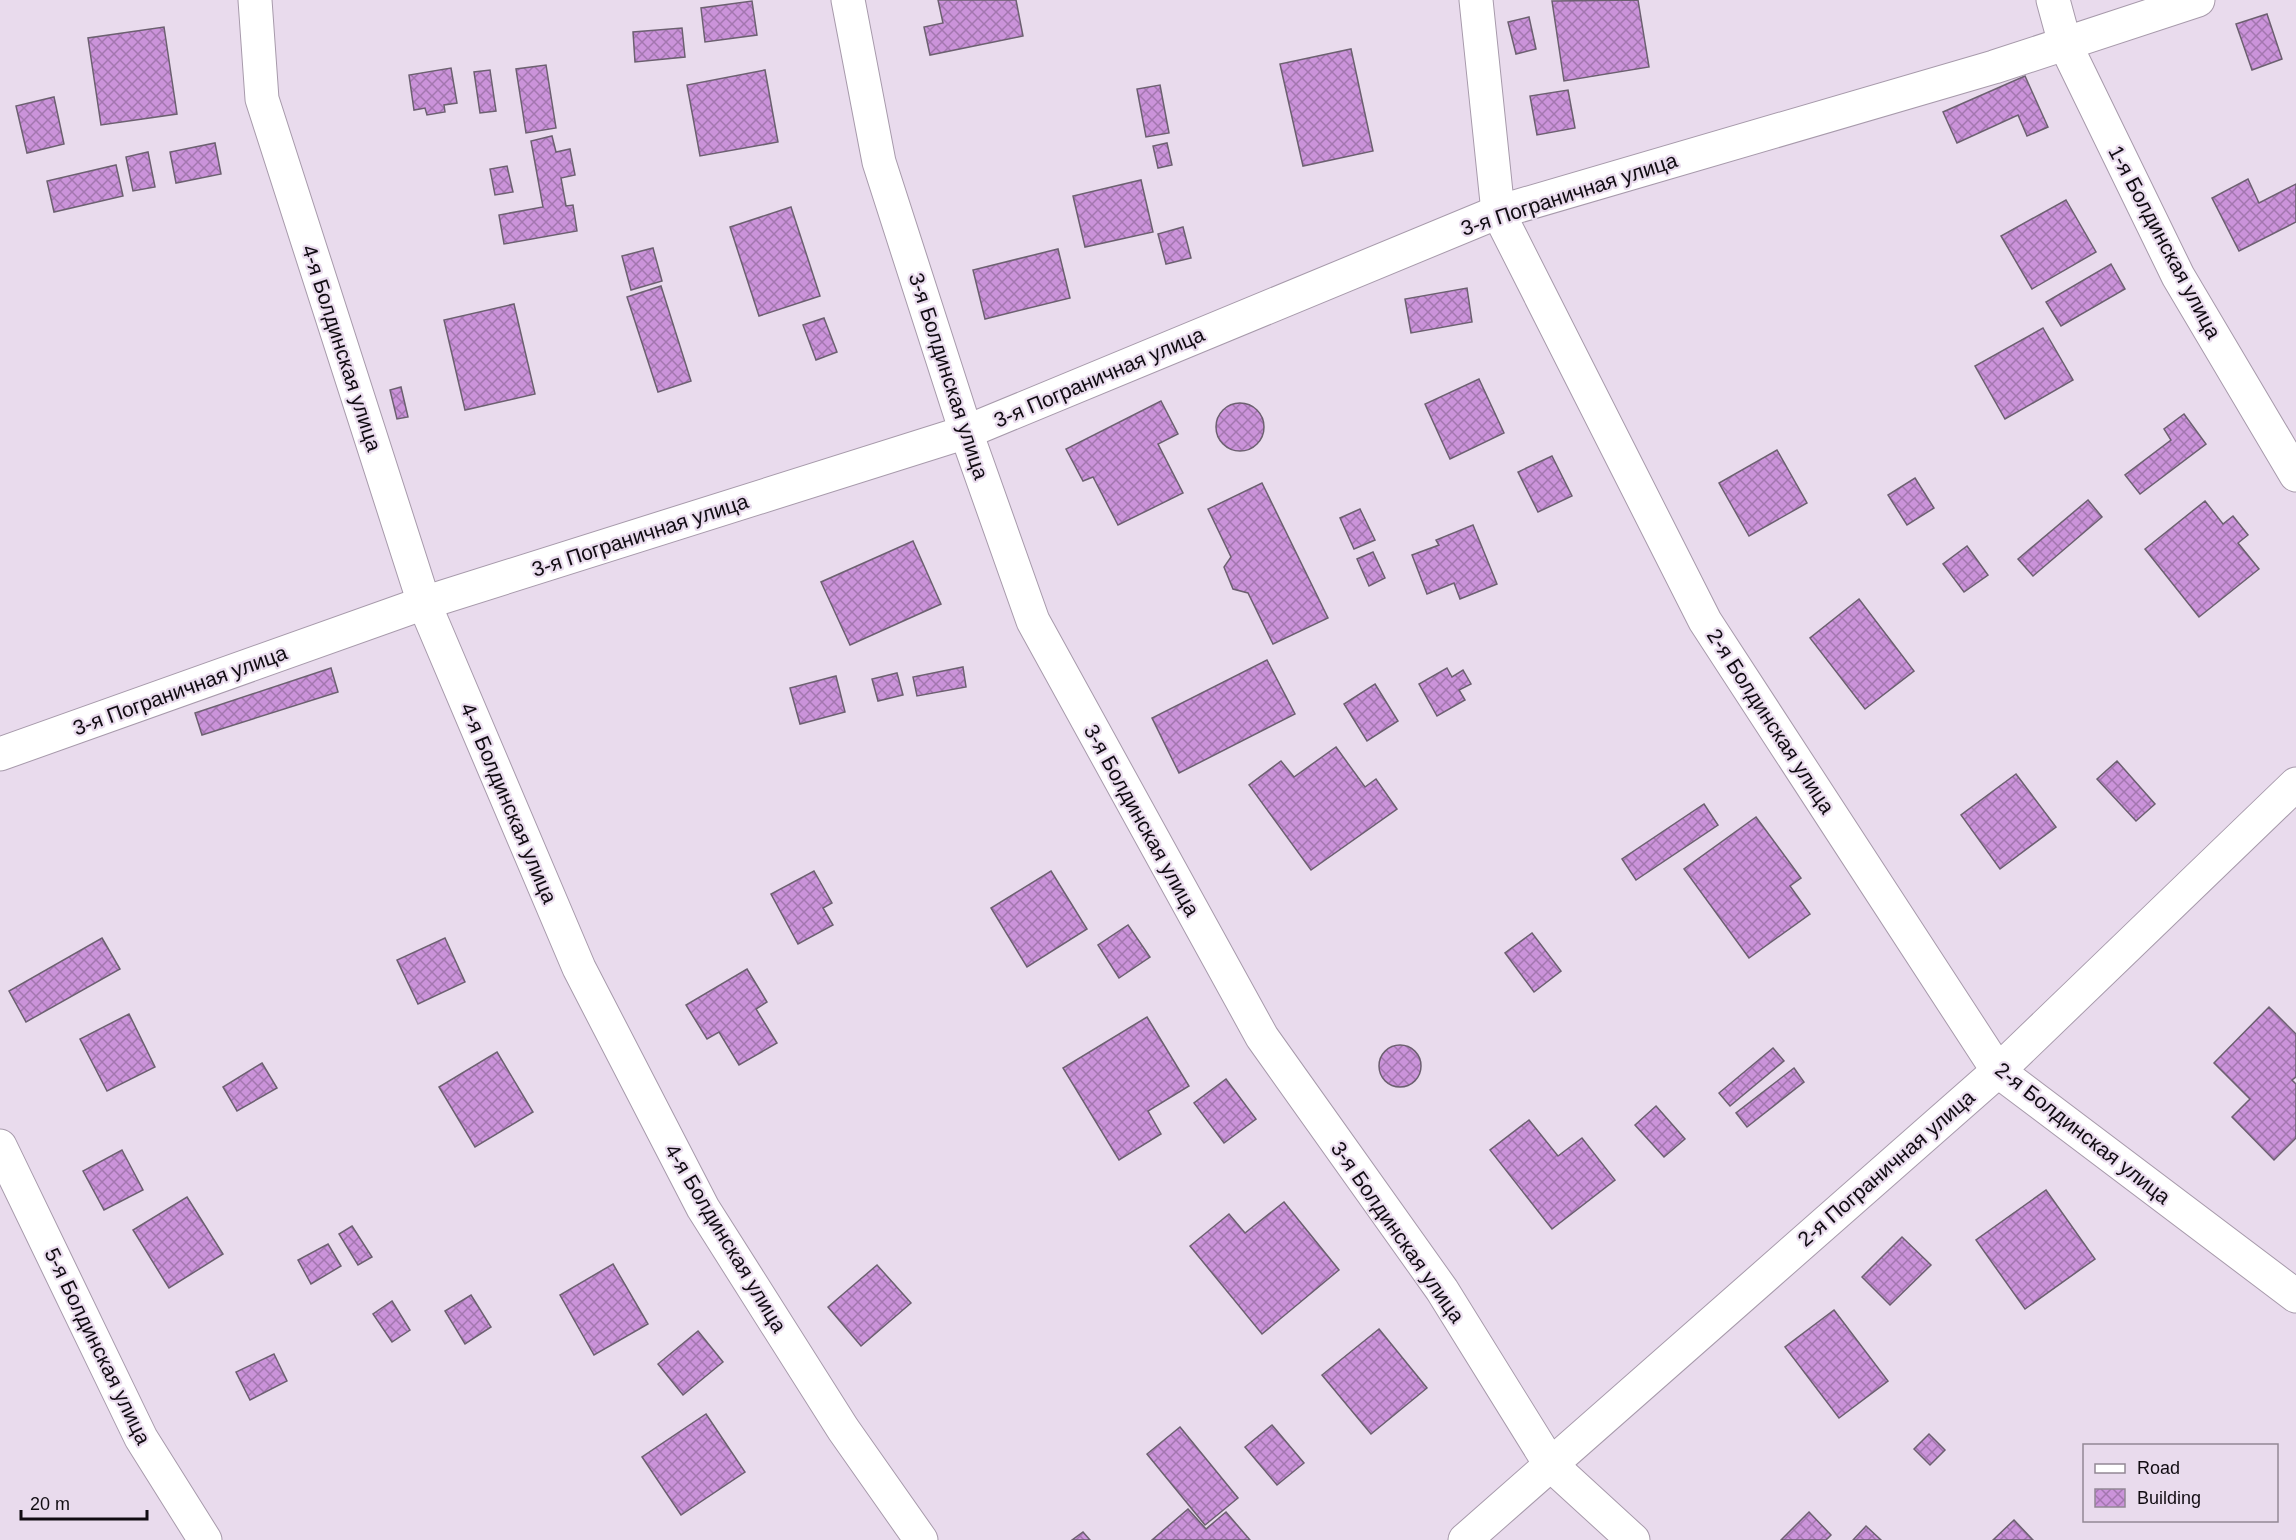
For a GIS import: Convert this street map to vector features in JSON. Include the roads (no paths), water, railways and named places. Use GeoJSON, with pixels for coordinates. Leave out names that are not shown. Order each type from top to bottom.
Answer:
{"type":"FeatureCollection","features":[{"type":"Feature","properties":{"kind":"street","name":"4-я Болдинская улица"},"geometry":{"type":"LineString","coordinates":[[255,0],[262,99],[424,603],[579,968],[703,1208],[843,1429],[921,1540]]}},
{"type":"Feature","properties":{"kind":"street","name":"3-я Болдинская улица"},"geometry":{"type":"LineString","coordinates":[[848,0],[879,162],[966,432],[1033,621],[1262,1037],[1442,1290],[1550,1464],[1633,1540]]}},
{"type":"Feature","properties":{"kind":"street","name":"2-я Болдинская улица"},"geometry":{"type":"LineString","coordinates":[[1476,0],[1498,212],[1706,621],[1998,1071],[2296,1296]]}},
{"type":"Feature","properties":{"kind":"street","name":"1-я Болдинская улица"},"geometry":{"type":"LineString","coordinates":[[2053,0],[2065,44],[2178,276],[2296,475]]}},
{"type":"Feature","properties":{"kind":"street","name":"3-я Пограничная улица"},"geometry":{"type":"LineString","coordinates":[[0,754],[424,603],[966,432],[1498,212],[2065,44],[2198,0]]}},
{"type":"Feature","properties":{"kind":"street","name":"2-я Пограничная улица"},"geometry":{"type":"LineString","coordinates":[[1465,1540],[1998,1071],[2296,784]]}},
{"type":"Feature","properties":{"kind":"street","name":"5-я Болдинская улица"},"geometry":{"type":"LineString","coordinates":[[0,1146],[141,1438],[205,1540]]}}]}
